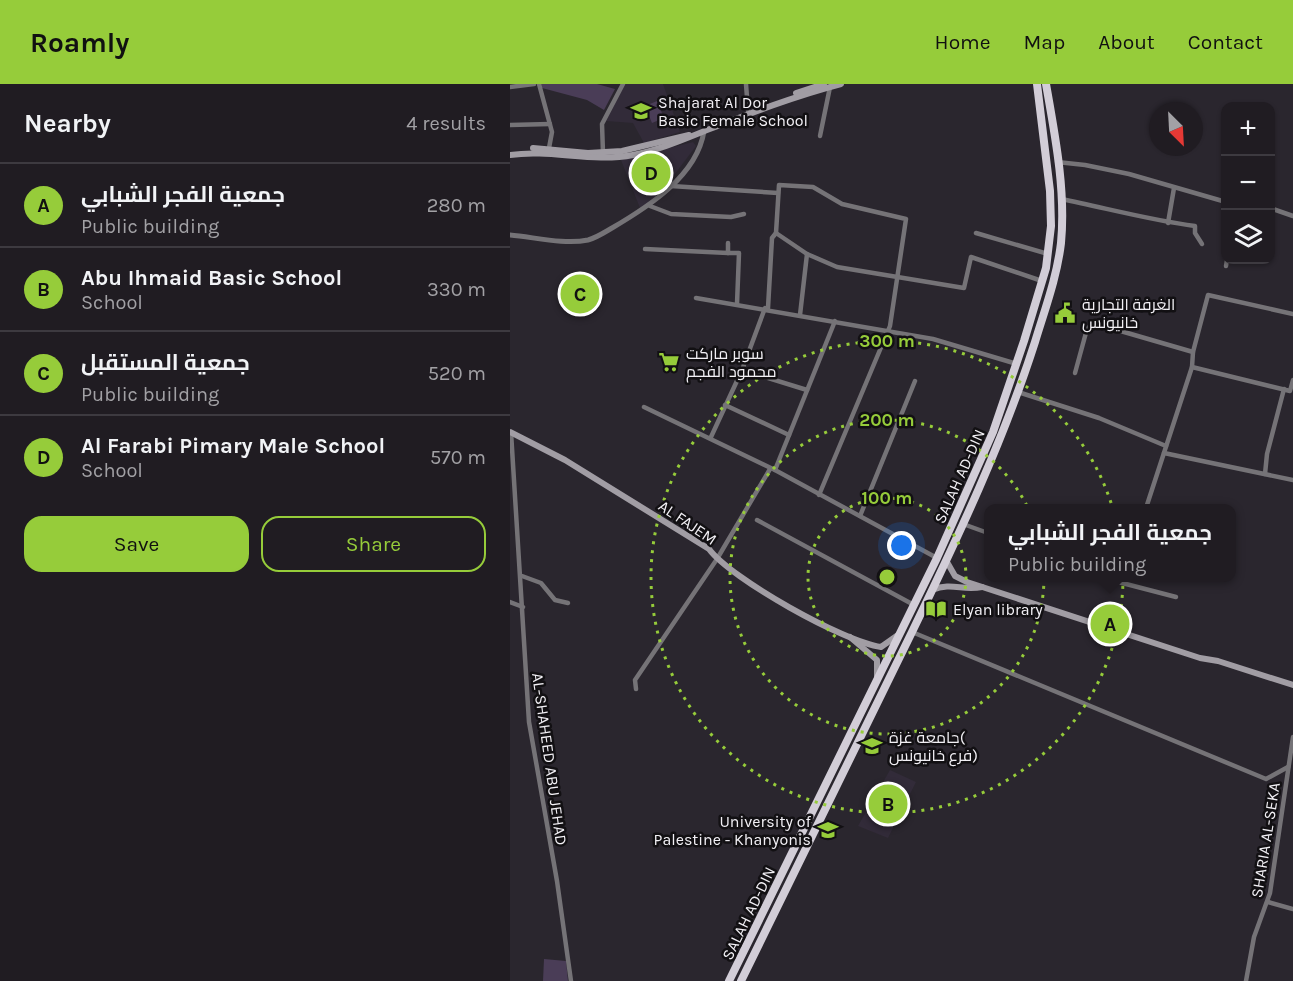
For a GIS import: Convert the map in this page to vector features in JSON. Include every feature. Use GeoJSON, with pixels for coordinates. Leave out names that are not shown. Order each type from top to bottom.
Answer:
{"type":"FeatureCollection","features":[{"type":"Feature","properties":{"kind":"highway","name":"SALAH AD-DIN"},"geometry":{"type":"LineString","coordinates":[[729,981],[937,558],[990,437],[1017,364],[1044,280],[1051,226],[1050,191],[1037,84]]}},
{"type":"Feature","properties":{"kind":"highway","name":"SALAH AD-DIN"},"geometry":{"type":"LineString","coordinates":[[741,981],[947,562],[1000,444],[1018,392],[1055,276],[1061,242],[1061,200],[1046,84]]}},
{"type":"Feature","properties":{"kind":"highway"},"geometry":{"type":"LineString","coordinates":[[990,437],[998,438],[1000,444]]}},
{"type":"Feature","properties":{"kind":"highway"},"geometry":{"type":"LineString","coordinates":[[975,471],[981,476],[986,475]]}},
{"type":"Feature","properties":{"kind":"highway"},"geometry":{"type":"LineString","coordinates":[[796,847],[802,848],[804,852]]}},
{"type":"Feature","properties":{"kind":"main road"},"geometry":{"type":"LineString","coordinates":[[510,153],[549,148],[603,153],[644,147],[684,137],[748,111],[827,86],[841,84]]}},
{"type":"Feature","properties":{"kind":"main road"},"geometry":{"type":"LineString","coordinates":[[510,153],[531,152],[604,158],[631,156],[681,142],[704,131],[827,86]]}},
{"type":"Feature","properties":{"kind":"main road","name":"AL FAJEM"},"geometry":{"type":"LineString","coordinates":[[510,432],[565,460],[709,549],[717,559],[780,600],[850,637]]}},
{"type":"Feature","properties":{"kind":"main road"},"geometry":{"type":"LineString","coordinates":[[947,562],[955,576],[982,587],[1127,632],[1200,658],[1218,661],[1293,685]]}},
{"type":"Feature","properties":{"kind":"main road"},"geometry":{"type":"LineString","coordinates":[[932,590],[950,584],[967,589],[982,587]]}},
{"type":"Feature","properties":{"kind":"main road"},"geometry":{"type":"LineString","coordinates":[[850,637],[881,646],[899,634]]}},
{"type":"Feature","properties":{"kind":"main road"},"geometry":{"type":"LineString","coordinates":[[850,637],[877,660],[877,680]]}},
{"type":"Feature","properties":{"kind":"street"},"geometry":{"type":"LineString","coordinates":[[510,87],[534,84]]}},
{"type":"Feature","properties":{"kind":"street"},"geometry":{"type":"LineString","coordinates":[[539,84],[552,132],[549,148]]}},
{"type":"Feature","properties":{"kind":"street"},"geometry":{"type":"LineString","coordinates":[[603,153],[602,124],[621,85],[611,84]]}},
{"type":"Feature","properties":{"kind":"street"},"geometry":{"type":"LineString","coordinates":[[746,84],[748,111]]}},
{"type":"Feature","properties":{"kind":"street"},"geometry":{"type":"LineString","coordinates":[[820,136],[827,86]]}},
{"type":"Feature","properties":{"kind":"street"},"geometry":{"type":"LineString","coordinates":[[510,125],[550,124]]}},
{"type":"Feature","properties":{"kind":"street"},"geometry":{"type":"LineString","coordinates":[[510,235],[578,242],[590,240],[650,206],[671,186],[702,143],[704,131]]}},
{"type":"Feature","properties":{"kind":"street"},"geometry":{"type":"LineString","coordinates":[[1057,162],[1118,172],[1221,201]]}},
{"type":"Feature","properties":{"kind":"street"},"geometry":{"type":"LineString","coordinates":[[711,437],[742,370],[766,308],[772,238],[776,233],[779,184],[813,187],[842,204],[906,219],[887,330],[819,495]]}},
{"type":"Feature","properties":{"kind":"street"},"geometry":{"type":"LineString","coordinates":[[671,186],[778,194]]}},
{"type":"Feature","properties":{"kind":"street"},"geometry":{"type":"LineString","coordinates":[[1168,222],[1174,188]]}},
{"type":"Feature","properties":{"kind":"street"},"geometry":{"type":"LineString","coordinates":[[1061,200],[1195,226],[1195,233],[1202,244]]}},
{"type":"Feature","properties":{"kind":"street"},"geometry":{"type":"LineString","coordinates":[[650,206],[671,214],[721,217],[744,214]]}},
{"type":"Feature","properties":{"kind":"street"},"geometry":{"type":"LineString","coordinates":[[1275,210],[1293,216]]}},
{"type":"Feature","properties":{"kind":"street"},"geometry":{"type":"LineString","coordinates":[[776,233],[807,254],[837,267],[897,275],[964,288],[970,257],[1042,281]]}},
{"type":"Feature","properties":{"kind":"street"},"geometry":{"type":"LineString","coordinates":[[976,233],[1048,254]]}},
{"type":"Feature","properties":{"kind":"street"},"geometry":{"type":"LineString","coordinates":[[728,243],[728,253]]}},
{"type":"Feature","properties":{"kind":"street"},"geometry":{"type":"LineString","coordinates":[[645,249],[739,253],[737,304]]}},
{"type":"Feature","properties":{"kind":"street"},"geometry":{"type":"LineString","coordinates":[[800,315],[807,254]]}},
{"type":"Feature","properties":{"kind":"street"},"geometry":{"type":"LineString","coordinates":[[1147,504],[1192,367],[1193,352],[1208,295],[1293,314]]}},
{"type":"Feature","properties":{"kind":"street"},"geometry":{"type":"LineString","coordinates":[[696,298],[766,308],[933,339],[1017,364]]}},
{"type":"Feature","properties":{"kind":"street"},"geometry":{"type":"LineString","coordinates":[[636,689],[635,680],[717,559],[772,470],[789,435],[836,321]]}},
{"type":"Feature","properties":{"kind":"street"},"geometry":{"type":"LineString","coordinates":[[1075,373],[1087,329],[1093,323],[1193,352]]}},
{"type":"Feature","properties":{"kind":"street"},"geometry":{"type":"LineString","coordinates":[[1192,367],[1290,391],[1293,380]]}},
{"type":"Feature","properties":{"kind":"street"},"geometry":{"type":"LineString","coordinates":[[742,370],[807,390]]}},
{"type":"Feature","properties":{"kind":"street"},"geometry":{"type":"LineString","coordinates":[[860,516],[915,381]]}},
{"type":"Feature","properties":{"kind":"street"},"geometry":{"type":"LineString","coordinates":[[1265,474],[1267,454],[1284,389]]}},
{"type":"Feature","properties":{"kind":"street"},"geometry":{"type":"LineString","coordinates":[[1018,392],[1099,418],[1166,446]]}},
{"type":"Feature","properties":{"kind":"street"},"geometry":{"type":"LineString","coordinates":[[725,405],[789,435]]}},
{"type":"Feature","properties":{"kind":"street"},"geometry":{"type":"LineString","coordinates":[[644,407],[711,437],[937,558]]}},
{"type":"Feature","properties":{"kind":"street","name":"AL-SHAHEED ABU JEHAD"},"geometry":{"type":"LineString","coordinates":[[510,432],[512,481],[522,576],[525,647],[523,659],[529,723],[571,981]]}},
{"type":"Feature","properties":{"kind":"street"},"geometry":{"type":"LineString","coordinates":[[1164,453],[1293,480]]}},
{"type":"Feature","properties":{"kind":"street"},"geometry":{"type":"LineString","coordinates":[[757,520],[914,605]]}},
{"type":"Feature","properties":{"kind":"street"},"geometry":{"type":"LineString","coordinates":[[963,524],[984,532]]}},
{"type":"Feature","properties":{"kind":"street"},"geometry":{"type":"LineString","coordinates":[[510,526],[518,528]]}},
{"type":"Feature","properties":{"kind":"street"},"geometry":{"type":"LineString","coordinates":[[522,576],[541,583],[555,600],[568,603]]}},
{"type":"Feature","properties":{"kind":"street"},"geometry":{"type":"LineString","coordinates":[[1118,582],[1176,597]]}},
{"type":"Feature","properties":{"kind":"street"},"geometry":{"type":"LineString","coordinates":[[510,602],[523,607]]}},
{"type":"Feature","properties":{"kind":"street"},"geometry":{"type":"LineString","coordinates":[[912,632],[1266,780],[1288,767]]}},
{"type":"Feature","properties":{"kind":"street","name":"SHARIA AL-SEKA"},"geometry":{"type":"LineString","coordinates":[[1246,981],[1254,937],[1268,902],[1293,737]]}},
{"type":"Feature","properties":{"kind":"street"},"geometry":{"type":"LineString","coordinates":[[1268,902],[1293,909]]}},
{"type":"Feature","properties":{"kind":"shaded area"},"geometry":{"type":"Polygon","coordinates":[[[541,84],[597,84],[615,89],[604,110],[587,100],[542,88],[541,84]]]}},
{"type":"Feature","properties":{"kind":"shaded area","name":"Shajarat Al Dor Basic Female School"},"geometry":{"type":"Polygon","coordinates":[[[625,84],[663,84],[680,132],[644,143],[633,123],[606,121],[625,84]]]}},
{"type":"Feature","properties":{"kind":"shaded area"},"geometry":{"type":"Polygon","coordinates":[[[657,101],[664,118],[652,123],[645,106],[657,101]]]}},
{"type":"Feature","properties":{"kind":"shaded area"},"geometry":{"type":"Polygon","coordinates":[[[693,142],[696,146],[665,187],[653,201],[640,208],[621,160],[693,142]]]}},
{"type":"Feature","properties":{"kind":"shaded area"},"geometry":{"type":"Polygon","coordinates":[[[890,770],[916,782],[888,838],[858,826],[890,770]]]}},
{"type":"Feature","properties":{"kind":"shaded area"},"geometry":{"type":"Polygon","coordinates":[[[544,959],[566,961],[568,981],[543,981],[544,959]]]}},
{"type":"Feature","properties":{"kind":"place","name":"Shajarat Al Dor Basic Female School"},"geometry":{"type":"Point","coordinates":[641,111]}},
{"type":"Feature","properties":{"kind":"place","name":"Al Farabi Pimary Male School"},"geometry":{"type":"Point","coordinates":[651,173]}},
{"type":"Feature","properties":{"kind":"place","name":"جمعية المستقبل"},"geometry":{"type":"Point","coordinates":[580,294]}},
{"type":"Feature","properties":{"kind":"place","name":"الغرفة التجارية خانيونس"},"geometry":{"type":"Point","coordinates":[1065,313]}},
{"type":"Feature","properties":{"kind":"place","name":"سوبر ماركت محمود الفجم"},"geometry":{"type":"Point","coordinates":[669,362]}},
{"type":"Feature","properties":{"kind":"place","name":"Elyan library"},"geometry":{"type":"Point","coordinates":[936,609]}},
{"type":"Feature","properties":{"kind":"place","name":"جمعية الفجر الشبابي"},"geometry":{"type":"Point","coordinates":[1110,624]}},
{"type":"Feature","properties":{"kind":"place","name":"جامعة غزة( فرع خانيونس)"},"geometry":{"type":"Point","coordinates":[872,746]}},
{"type":"Feature","properties":{"kind":"place","name":"Abu Ihmaid Basic School"},"geometry":{"type":"Point","coordinates":[888,804]}},
{"type":"Feature","properties":{"kind":"place","name":"University of Palestine - Khanyonis"},"geometry":{"type":"Point","coordinates":[828,830]}}]}
